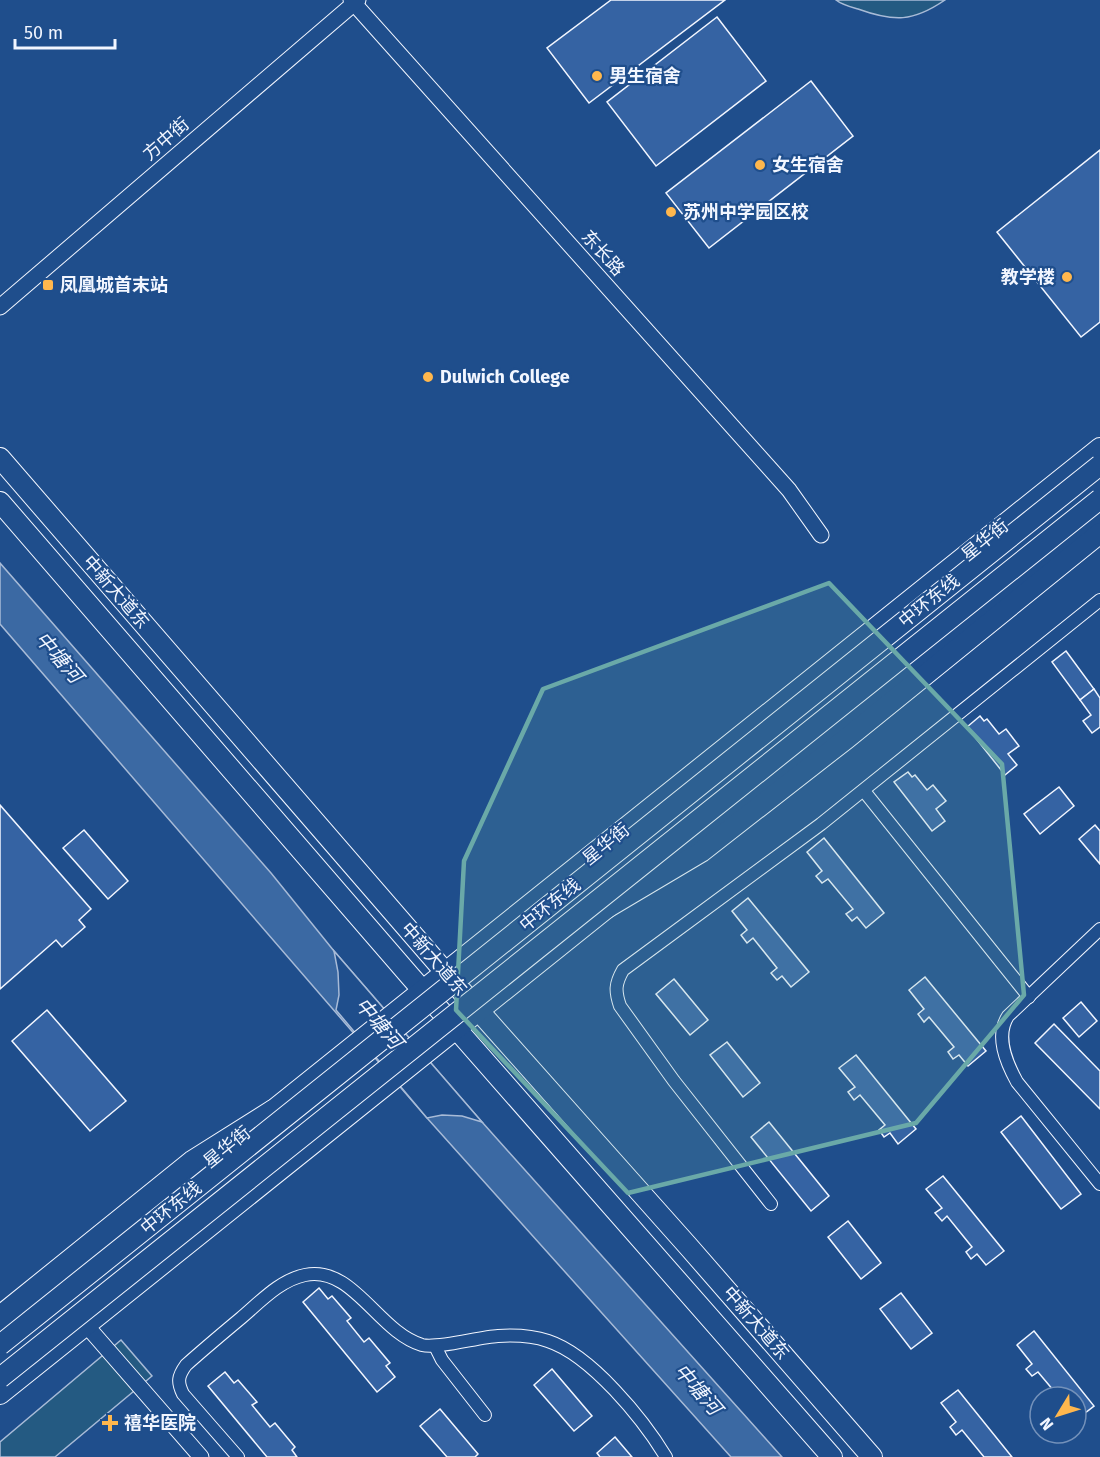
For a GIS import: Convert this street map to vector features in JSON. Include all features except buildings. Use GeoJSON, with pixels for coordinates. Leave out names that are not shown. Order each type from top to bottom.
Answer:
{"type":"FeatureCollection","features":[{"type":"Feature","properties":{"kind":"main road","name":"星华街"},"geometry":{"type":"LineString","coordinates":[[0,1329],[1100,448]]}},
{"type":"Feature","properties":{"kind":"main road","name":"中新大道东"},"geometry":{"type":"LineString","coordinates":[[0,458],[478,1010],[872,1457]]}},
{"type":"Feature","properties":{"kind":"main road","name":"中环东线"},"geometry":{"type":"LineString","coordinates":[[0,1345],[1100,465]]}},
{"type":"Feature","properties":{"kind":"main road","name":"中环东线"},"geometry":{"type":"LineString","coordinates":[[0,1378],[1100,500]]}},
{"type":"Feature","properties":{"kind":"main road","name":"中新大道东"},"geometry":{"type":"LineString","coordinates":[[0,502],[832,1457]]}},
{"type":"Feature","properties":{"kind":"main road"},"geometry":{"type":"LineString","coordinates":[[0,1394],[1100,515]]}},
{"type":"Feature","properties":{"kind":"main road"},"geometry":{"type":"LineString","coordinates":[[605,909],[701,852],[846,739],[1100,533]]}},
{"type":"Feature","properties":{"kind":"main road"},"geometry":{"type":"LineString","coordinates":[[0,1316],[192,1161],[273,1110]]}},
{"type":"Feature","properties":{"kind":"street","name":"方中街"},"geometry":{"type":"LineString","coordinates":[[0,307],[354,1]]}},
{"type":"Feature","properties":{"kind":"street","name":"东长路"},"geometry":{"type":"LineString","coordinates":[[354,1],[789,490],[821,535]]}},
{"type":"Feature","properties":{"kind":"street"},"geometry":{"type":"LineString","coordinates":[[771,1204],[674,1082],[620,1006],[616,981],[623,970],[768,865],[1100,600]]}},
{"type":"Feature","properties":{"kind":"street"},"geometry":{"type":"LineString","coordinates":[[864,790],[1029,997]]}},
{"type":"Feature","properties":{"kind":"street"},"geometry":{"type":"LineString","coordinates":[[1100,928],[1008,1016],[1001,1034],[1010,1069],[1017,1082],[1100,1184]]}},
{"type":"Feature","properties":{"kind":"street"},"geometry":{"type":"LineString","coordinates":[[238,1457],[183,1394],[178,1379],[186,1365],[287,1282],[307,1274],[318,1274],[339,1280],[350,1287],[393,1330],[422,1345],[435,1346],[499,1336],[530,1337],[548,1341],[566,1349],[604,1380],[649,1432],[666,1457]]}},
{"type":"Feature","properties":{"kind":"street"},"geometry":{"type":"LineString","coordinates":[[86,1325],[201,1457]]}},
{"type":"Feature","properties":{"kind":"street"},"geometry":{"type":"LineString","coordinates":[[435,1346],[442,1360],[485,1415]]}},
{"type":"Feature","properties":{"kind":"highlighted area"},"geometry":{"type":"Polygon","coordinates":[[[829,583],[1002,764],[1024,995],[916,1123],[628,1193],[456,1010],[464,861],[543,689],[829,583]]]}},
{"type":"Feature","properties":{"kind":"shaded area"},"geometry":{"type":"Polygon","coordinates":[[[836,0],[945,0],[923,13],[893,18],[847,6],[836,0]]]}},
{"type":"Feature","properties":{"kind":"shaded area"},"geometry":{"type":"Polygon","coordinates":[[[121,1340],[152,1376],[55,1457],[0,1457],[0,1442],[121,1340]]]}},
{"type":"Feature","properties":{"kind":"water","name":"中塘河"},"geometry":{"type":"Polygon","coordinates":[[[0,563],[271,873],[334,951],[482,1122],[782,1457],[731,1457],[427,1118],[0,624],[0,563]]]}},
{"type":"Feature","properties":{"kind":"pier"},"geometry":{"type":"Polygon","coordinates":[[[334,951],[482,1122],[462,1116],[442,1115],[427,1118],[336,1010],[339,995],[334,951]]]}},
{"type":"Feature","properties":{"kind":"place","name":"男生宿舍"},"geometry":{"type":"Point","coordinates":[597,76]}},
{"type":"Feature","properties":{"kind":"place","name":"女生宿舍"},"geometry":{"type":"Point","coordinates":[760,165]}},
{"type":"Feature","properties":{"kind":"place","name":"苏州中学园区校"},"geometry":{"type":"Point","coordinates":[671,212]}},
{"type":"Feature","properties":{"kind":"place","name":"教学楼"},"geometry":{"type":"Point","coordinates":[1067,277]}},
{"type":"Feature","properties":{"kind":"place","name":"凤凰城首末站"},"geometry":{"type":"Point","coordinates":[48,285]}},
{"type":"Feature","properties":{"kind":"place","name":"Dulwich College"},"geometry":{"type":"Point","coordinates":[428,377]}},
{"type":"Feature","properties":{"kind":"place","name":"禧华医院"},"geometry":{"type":"Point","coordinates":[110,1423]}}]}
